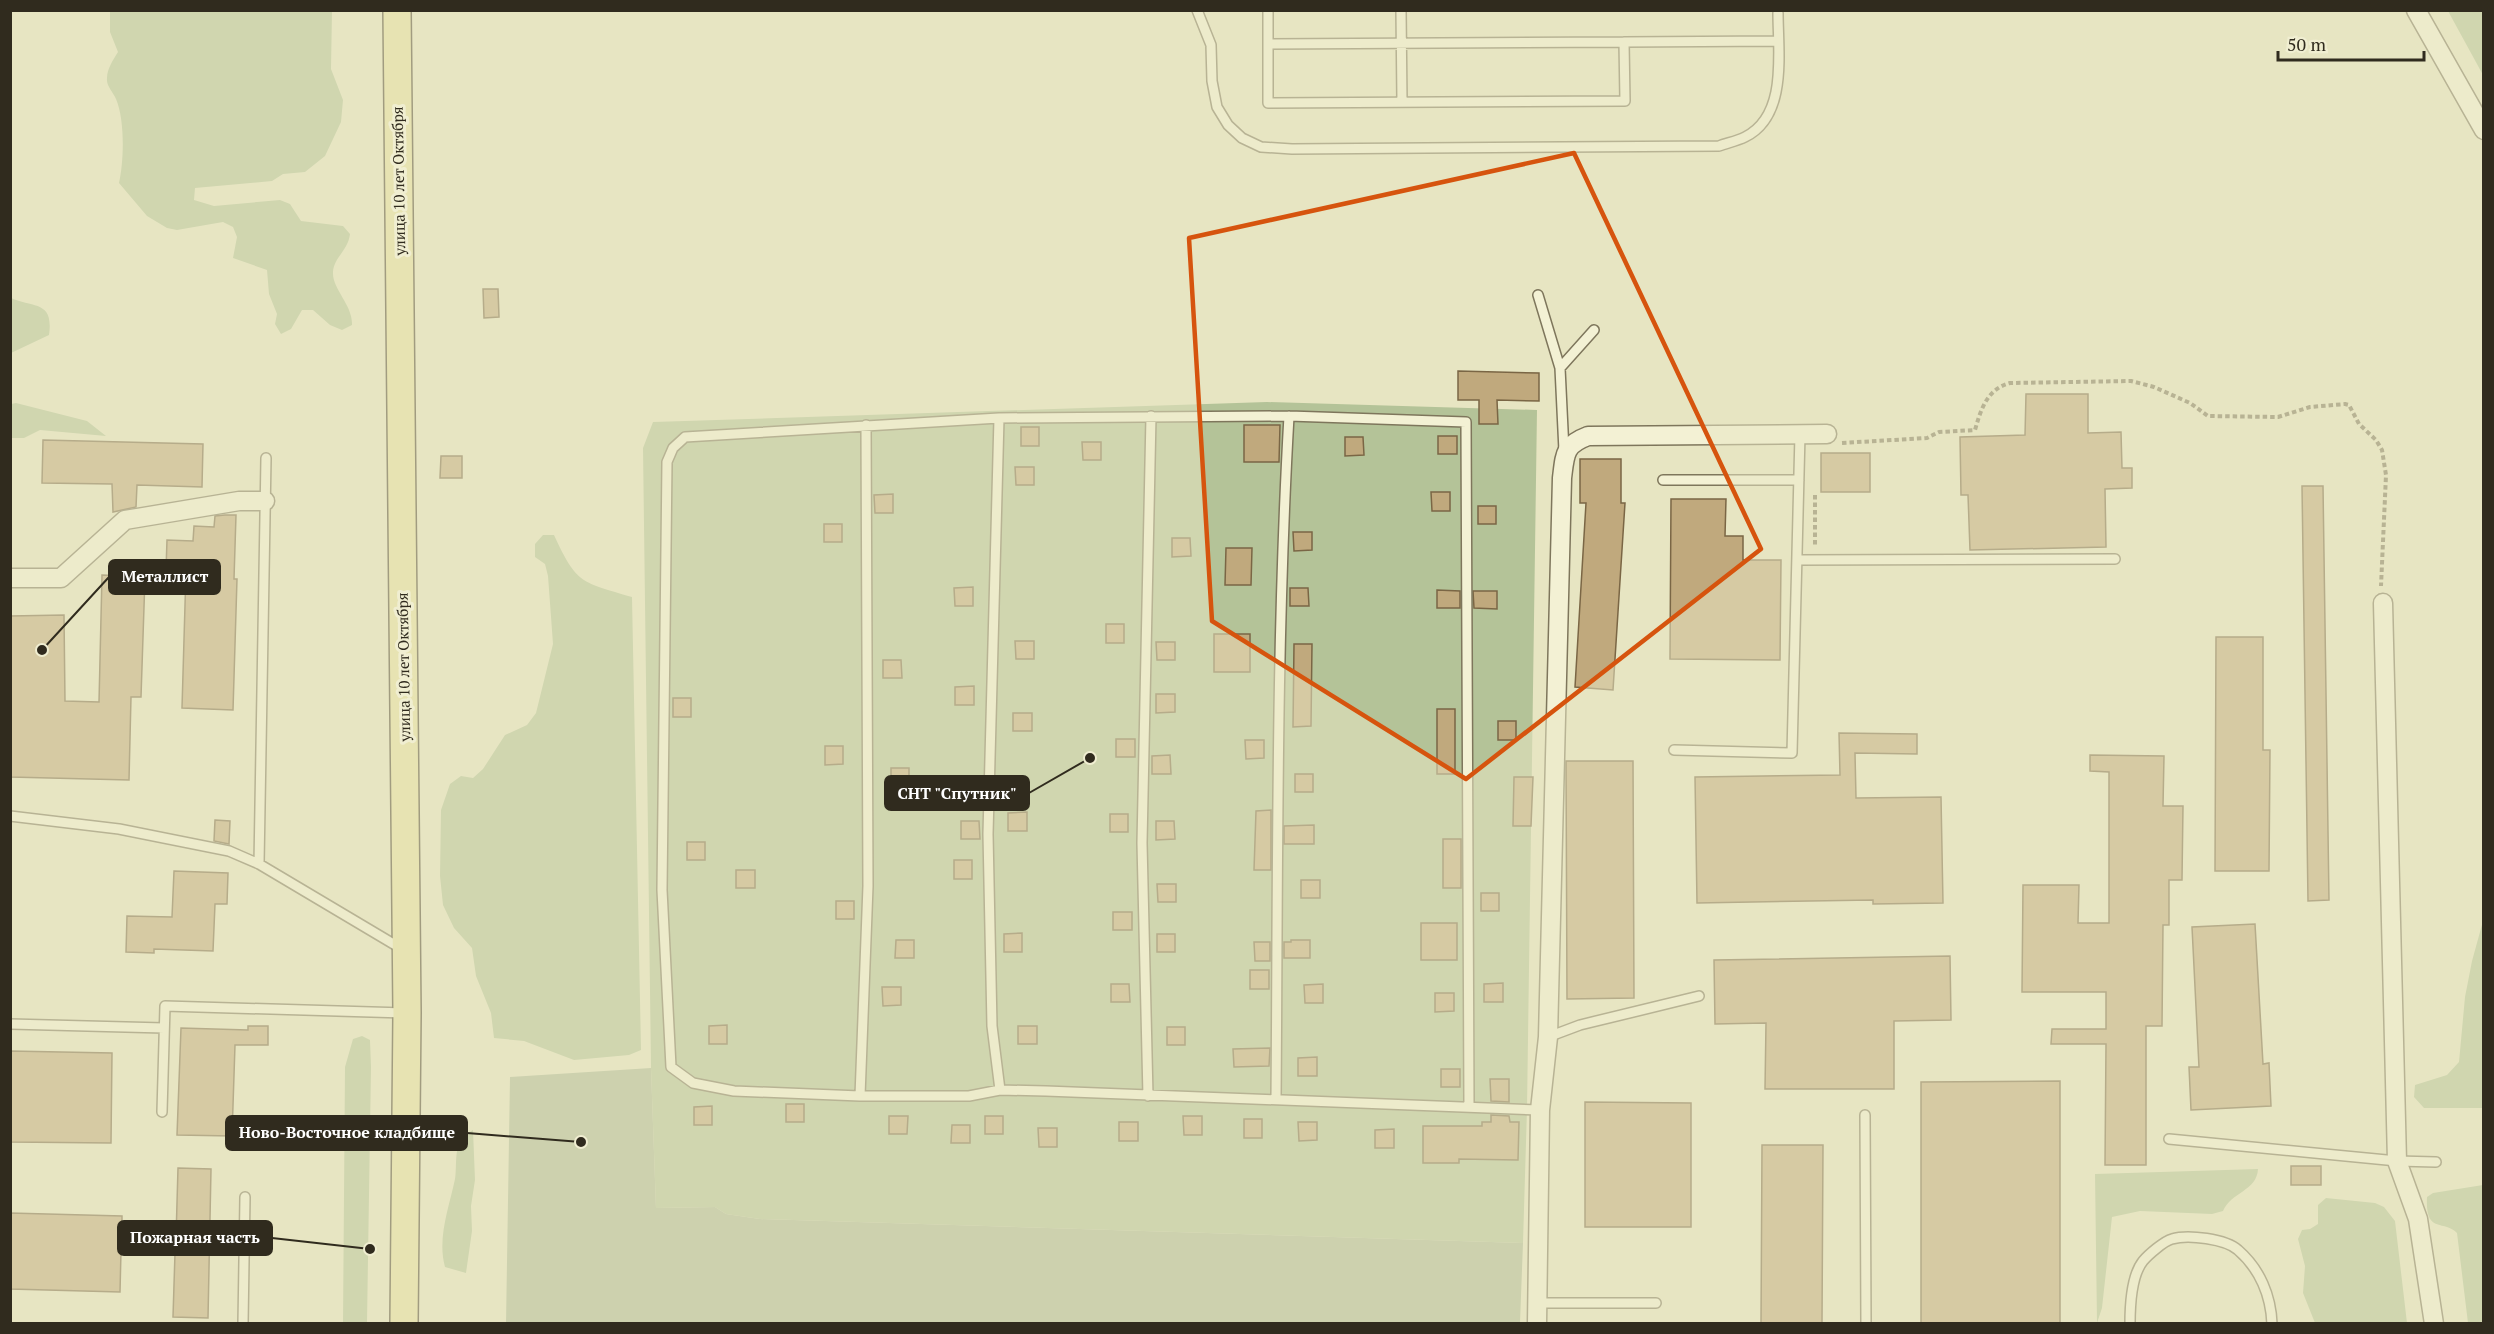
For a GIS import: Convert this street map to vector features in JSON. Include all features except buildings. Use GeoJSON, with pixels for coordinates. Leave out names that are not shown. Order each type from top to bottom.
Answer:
{"type":"FeatureCollection","features":[{"type":"Feature","properties":{"kind":"main road","name":"улица 10 лет Октября"},"geometry":{"type":"LineString","coordinates":[[397,10],[407,1013],[404,1323]]}},
{"type":"Feature","properties":{"kind":"street"},"geometry":{"type":"LineString","coordinates":[[2416,10],[2484,130]]}},
{"type":"Feature","properties":{"kind":"street"},"geometry":{"type":"LineString","coordinates":[[1537,1323],[1540,1110],[1548,1037],[1564,456],[1574,441],[1588,436],[1800,434],[1832,439]]}},
{"type":"Feature","properties":{"kind":"street"},"geometry":{"type":"LineString","coordinates":[[10,578],[61,578],[125,520],[239,501],[265,501]]}},
{"type":"Feature","properties":{"kind":"street"},"geometry":{"type":"LineString","coordinates":[[2383,603],[2397,1161],[2418,1219],[2434,1323]]}},
{"type":"Feature","properties":{"kind":"lane"},"geometry":{"type":"LineString","coordinates":[[1197,10],[1211,45],[1212,81],[1217,107],[1228,125],[1242,138],[1261,147],[1292,149],[1719,146],[1747,136],[1768,116],[1778,87],[1778,13]]}},
{"type":"Feature","properties":{"kind":"lane"},"geometry":{"type":"LineString","coordinates":[[1268,10],[1268,103],[1625,101],[1624,42]]}},
{"type":"Feature","properties":{"kind":"lane"},"geometry":{"type":"LineString","coordinates":[[1401,10],[1402,102]]}},
{"type":"Feature","properties":{"kind":"lane"},"geometry":{"type":"LineString","coordinates":[[1268,44],[1778,41]]}},
{"type":"Feature","properties":{"kind":"lane"},"geometry":{"type":"LineString","coordinates":[[1538,295],[1560,368],[1564,456]]}},
{"type":"Feature","properties":{"kind":"lane"},"geometry":{"type":"LineString","coordinates":[[1560,368],[1594,330]]}},
{"type":"Feature","properties":{"kind":"lane"},"geometry":{"type":"LineString","coordinates":[[1148,1096],[1142,843],[1151,416]]}},
{"type":"Feature","properties":{"kind":"lane"},"geometry":{"type":"LineString","coordinates":[[1276,1099],[1280,712],[1285,485],[1289,416]]}},
{"type":"Feature","properties":{"kind":"lane"},"geometry":{"type":"LineString","coordinates":[[1469,1106],[1466,422],[1289,416],[999,418],[685,437],[674,448],[667,462],[662,890],[671,1067],[693,1083],[735,1091],[860,1096],[969,1096],[1000,1090],[1540,1110]]}},
{"type":"Feature","properties":{"kind":"lane"},"geometry":{"type":"LineString","coordinates":[[999,418],[988,834],[992,1026],[1000,1090]]}},
{"type":"Feature","properties":{"kind":"lane"},"geometry":{"type":"LineString","coordinates":[[860,1096],[868,886],[866,425]]}},
{"type":"Feature","properties":{"kind":"lane"},"geometry":{"type":"LineString","coordinates":[[1674,750],[1792,753],[1800,434]]}},
{"type":"Feature","properties":{"kind":"lane"},"geometry":{"type":"LineString","coordinates":[[259,864],[266,458]]}},
{"type":"Feature","properties":{"kind":"lane"},"geometry":{"type":"LineString","coordinates":[[1663,480],[1799,480]]}},
{"type":"Feature","properties":{"kind":"lane"},"geometry":{"type":"LineString","coordinates":[[1797,560],[2115,559]]}},
{"type":"Feature","properties":{"kind":"lane"},"geometry":{"type":"LineString","coordinates":[[10,816],[119,829],[229,851],[259,864],[406,952]]}},
{"type":"Feature","properties":{"kind":"lane"},"geometry":{"type":"LineString","coordinates":[[1548,1037],[1580,1024],[1699,996]]}},
{"type":"Feature","properties":{"kind":"lane"},"geometry":{"type":"LineString","coordinates":[[162,1112],[165,1006],[407,1013]]}},
{"type":"Feature","properties":{"kind":"lane"},"geometry":{"type":"LineString","coordinates":[[10,1024],[164,1028]]}},
{"type":"Feature","properties":{"kind":"lane"},"geometry":{"type":"LineString","coordinates":[[1865,1115],[1866,1323]]}},
{"type":"Feature","properties":{"kind":"lane"},"geometry":{"type":"LineString","coordinates":[[2169,1139],[2397,1161],[2436,1162]]}},
{"type":"Feature","properties":{"kind":"lane"},"geometry":{"type":"LineString","coordinates":[[243,1323],[245,1197]]}},
{"type":"Feature","properties":{"kind":"lane"},"geometry":{"type":"LineString","coordinates":[[2130,1323],[2130,1294],[2142,1262],[2171,1239],[2205,1238],[2237,1249],[2259,1275],[2272,1307],[2272,1323]]}},
{"type":"Feature","properties":{"kind":"lane"},"geometry":{"type":"LineString","coordinates":[[1538,1303],[1656,1303]]}},
{"type":"Feature","properties":{"kind":"path"},"geometry":{"type":"LineString","coordinates":[[1832,439],[1927,438],[1939,432],[1975,430],[1982,405],[1997,387],[2010,383],[2131,381],[2154,387],[2190,403],[2208,416],[2278,417],[2310,407],[2349,405],[2359,424],[2376,440],[2382,450],[2386,475],[2385,542],[2381,581],[2383,603]]}},
{"type":"Feature","properties":{"kind":"path"},"geometry":{"type":"LineString","coordinates":[[1814,488],[1816,560]]}},
{"type":"Feature","properties":{"kind":"highlighted area"},"geometry":{"type":"Polygon","coordinates":[[[1574,153],[1761,549],[1466,779],[1212,621],[1189,238],[1574,153]]]}},
{"type":"Feature","properties":{"kind":"green space"},"geometry":{"type":"Polygon","coordinates":[[[110,11],[332,11],[331,69],[343,100],[341,122],[325,156],[305,172],[283,174],[272,181],[195,188],[194,200],[214,206],[280,200],[290,204],[301,221],[343,226],[350,234],[349,240],[333,272],[336,285],[349,311],[352,325],[342,330],[330,325],[313,310],[302,310],[291,329],[281,334],[275,324],[277,314],[269,294],[267,270],[233,258],[237,237],[233,227],[223,222],[177,230],[167,228],[147,216],[119,183],[123,152],[121,118],[116,99],[107,81],[109,68],[118,52],[110,32],[110,11]]]}},
{"type":"Feature","properties":{"kind":"green space"},"geometry":{"type":"Polygon","coordinates":[[[2448,11],[2483,11],[2483,75],[2448,11]]]}},
{"type":"Feature","properties":{"kind":"green space"},"geometry":{"type":"Polygon","coordinates":[[[11,298],[40,307],[48,316],[50,324],[49,335],[11,353],[11,298]]]}},
{"type":"Feature","properties":{"kind":"green space"},"geometry":{"type":"Polygon","coordinates":[[[1267,402],[1537,410],[1523,1243],[760,1219],[726,1214],[715,1207],[656,1208],[651,1068],[643,448],[653,422],[1267,402]]]}},
{"type":"Feature","properties":{"kind":"green space"},"geometry":{"type":"Polygon","coordinates":[[[16,403],[87,421],[106,436],[40,430],[24,438],[11,438],[11,404],[16,403]]]}},
{"type":"Feature","properties":{"kind":"green space"},"geometry":{"type":"Polygon","coordinates":[[[543,535],[554,535],[569,564],[583,579],[591,584],[632,597],[641,1050],[629,1055],[574,1060],[524,1041],[494,1038],[491,1013],[476,976],[472,948],[454,928],[443,905],[440,876],[441,810],[450,784],[461,776],[473,778],[483,769],[505,735],[527,725],[536,713],[553,644],[548,576],[545,564],[535,557],[535,544],[543,535]]]}},
{"type":"Feature","properties":{"kind":"green space"},"geometry":{"type":"Polygon","coordinates":[[[2483,921],[2483,1108],[2424,1108],[2414,1097],[2415,1085],[2447,1075],[2459,1062],[2465,997],[2483,921]]]}},
{"type":"Feature","properties":{"kind":"green space"},"geometry":{"type":"Polygon","coordinates":[[[362,1036],[370,1040],[371,1067],[367,1323],[343,1323],[345,1067],[353,1039],[362,1036]]]}},
{"type":"Feature","properties":{"kind":"green space"},"geometry":{"type":"Polygon","coordinates":[[[651,1068],[656,1208],[715,1207],[726,1214],[760,1219],[1523,1243],[1520,1323],[506,1323],[510,1077],[651,1068]]]}},
{"type":"Feature","properties":{"kind":"green space"},"geometry":{"type":"Polygon","coordinates":[[[473,1130],[475,1180],[471,1206],[472,1231],[466,1273],[445,1267],[442,1245],[455,1179],[459,1142],[473,1130]]]}},
{"type":"Feature","properties":{"kind":"green space"},"geometry":{"type":"Polygon","coordinates":[[[2258,1169],[2257,1176],[2249,1187],[2232,1200],[2223,1211],[2212,1214],[2140,1211],[2112,1217],[2102,1308],[2097,1323],[2095,1174],[2258,1169]]]}},
{"type":"Feature","properties":{"kind":"green space"},"geometry":{"type":"Polygon","coordinates":[[[2483,1185],[2483,1323],[2468,1323],[2457,1233],[2432,1221],[2427,1209],[2427,1197],[2433,1193],[2483,1185]]]}},
{"type":"Feature","properties":{"kind":"green space"},"geometry":{"type":"Polygon","coordinates":[[[2326,1198],[2375,1203],[2384,1207],[2395,1221],[2407,1323],[2315,1323],[2303,1293],[2305,1266],[2298,1239],[2302,1230],[2310,1229],[2318,1224],[2318,1205],[2326,1198]]]}},
{"type":"Feature","properties":{"kind":"place","name":"Металлист"},"geometry":{"type":"Point","coordinates":[42,650]}},
{"type":"Feature","properties":{"kind":"place","name":"СНТ \"Спутник\""},"geometry":{"type":"Point","coordinates":[1090,758]}},
{"type":"Feature","properties":{"kind":"place","name":"Ново-Восточное кладбище"},"geometry":{"type":"Point","coordinates":[581,1142]}},
{"type":"Feature","properties":{"kind":"place","name":"Пожарная часть"},"geometry":{"type":"Point","coordinates":[370,1249]}}]}
